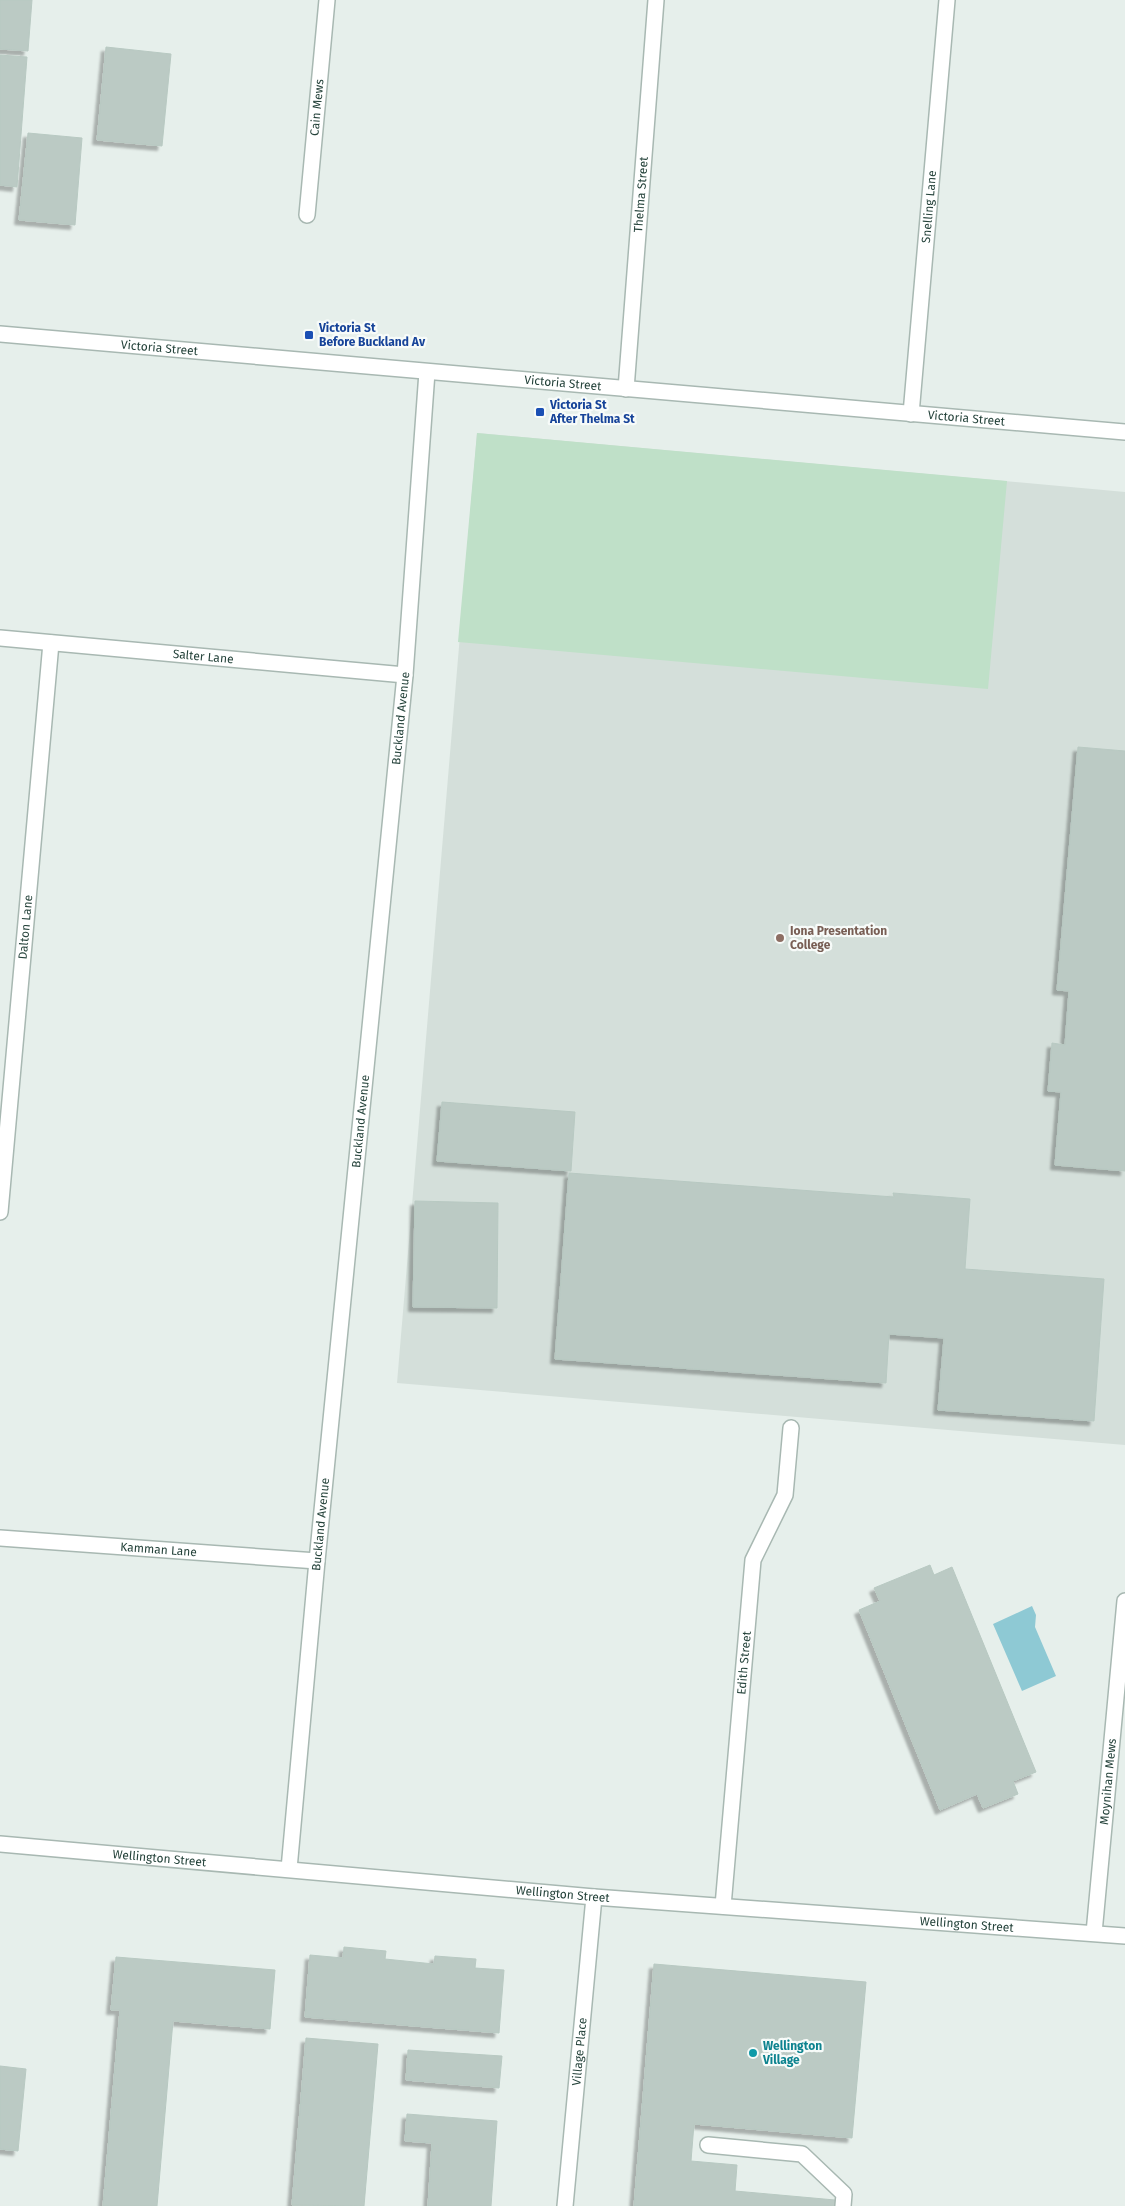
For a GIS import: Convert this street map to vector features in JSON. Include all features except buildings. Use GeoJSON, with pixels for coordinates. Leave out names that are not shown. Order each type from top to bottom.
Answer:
{"type":"FeatureCollection","features":[{"type":"Feature","properties":{"kind":"street","name":"Cain Mews"},"geometry":{"type":"LineString","coordinates":[[307,215],[327,0]]}},
{"type":"Feature","properties":{"kind":"street","name":"Thelma Street"},"geometry":{"type":"LineString","coordinates":[[626,389],[656,0]]}},
{"type":"Feature","properties":{"kind":"street","name":"Snelling Lane"},"geometry":{"type":"LineString","coordinates":[[911,414],[947,0]]}},
{"type":"Feature","properties":{"kind":"street","name":"Victoria Street"},"geometry":{"type":"LineString","coordinates":[[0,334],[1125,432]]}},
{"type":"Feature","properties":{"kind":"street","name":"Buckland Avenue"},"geometry":{"type":"LineString","coordinates":[[289,1869],[317,1561],[405,675],[428,372]]}},
{"type":"Feature","properties":{"kind":"street","name":"Salter Lane"},"geometry":{"type":"LineString","coordinates":[[0,638],[405,675]]}},
{"type":"Feature","properties":{"kind":"street","name":"Dalton Lane"},"geometry":{"type":"LineString","coordinates":[[0,1212],[51,643]]}},
{"type":"Feature","properties":{"kind":"street","name":"Edith Street"},"geometry":{"type":"LineString","coordinates":[[723,1906],[753,1560],[785,1495],[791,1428]]}},
{"type":"Feature","properties":{"kind":"street","name":"Kamman Lane"},"geometry":{"type":"LineString","coordinates":[[0,1538],[317,1561]]}},
{"type":"Feature","properties":{"kind":"street","name":"Moynihan Mews"},"geometry":{"type":"LineString","coordinates":[[1094,1933],[1125,1600]]}},
{"type":"Feature","properties":{"kind":"street","name":"Wellington Street"},"geometry":{"type":"LineString","coordinates":[[0,1844],[594,1897],[1125,1936]]}},
{"type":"Feature","properties":{"kind":"street","name":"Village Place"},"geometry":{"type":"LineString","coordinates":[[565,2206],[594,1897]]}},
{"type":"Feature","properties":{"kind":"street"},"geometry":{"type":"LineString","coordinates":[[708,2146],[802,2154],[844,2194],[843,2206]]}},
{"type":"Feature","properties":{"kind":"shaded area","name":"Iona Presentation College"},"geometry":{"type":"Polygon","coordinates":[[[477,433],[1125,492],[1125,1445],[397,1383],[477,433]]]}},
{"type":"Feature","properties":{"kind":"green space"},"geometry":{"type":"Polygon","coordinates":[[[477,433],[1007,481],[988,689],[458,642],[477,433]]]}},
{"type":"Feature","properties":{"kind":"water"},"geometry":{"type":"Polygon","coordinates":[[[1032,1606],[1036,1615],[1035,1627],[1056,1676],[1022,1691],[993,1624],[1032,1606]]]}},
{"type":"Feature","properties":{"kind":"place","name":"Victoria St Before Buckland Av"},"geometry":{"type":"Point","coordinates":[309,335]}},
{"type":"Feature","properties":{"kind":"place","name":"Victoria St After Thelma St"},"geometry":{"type":"Point","coordinates":[540,412]}},
{"type":"Feature","properties":{"kind":"place","name":"Iona Presentation College"},"geometry":{"type":"Point","coordinates":[780,938]}},
{"type":"Feature","properties":{"kind":"place","name":"Wellington Village"},"geometry":{"type":"Point","coordinates":[753,2053]}}]}
